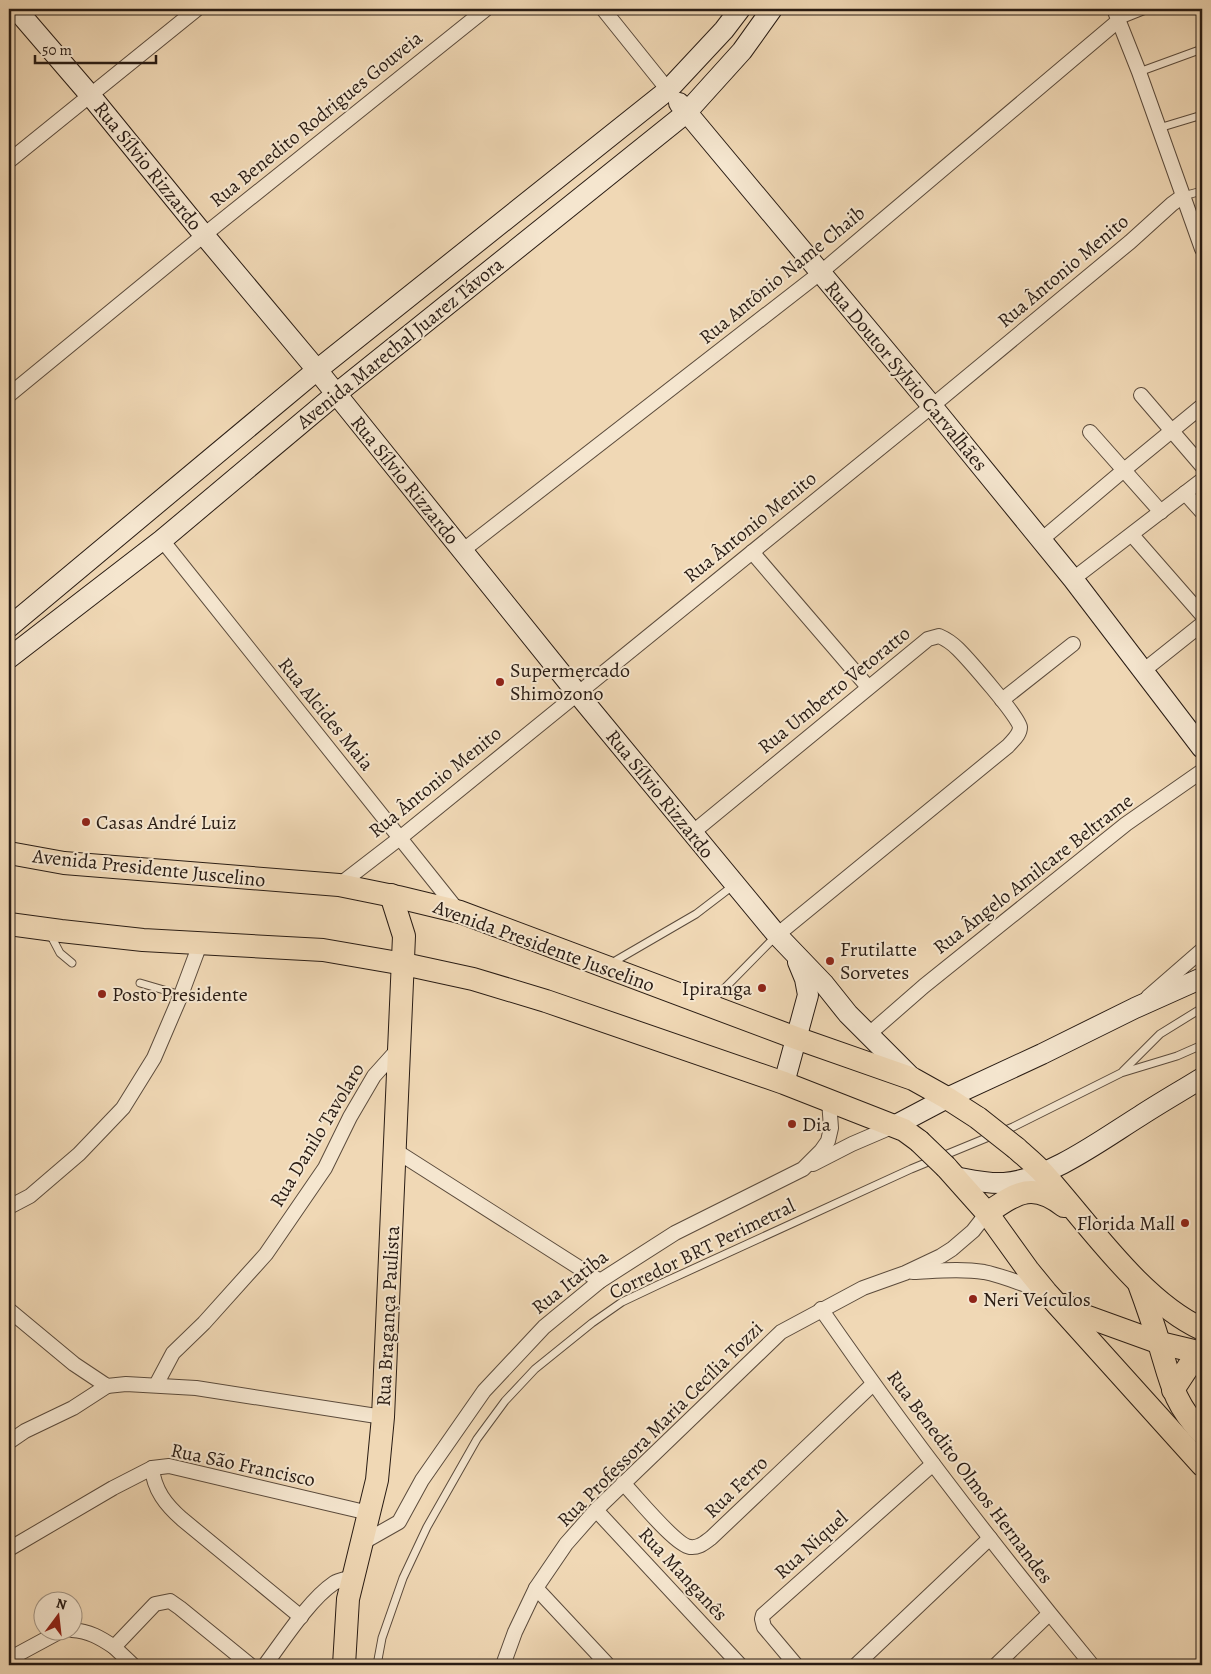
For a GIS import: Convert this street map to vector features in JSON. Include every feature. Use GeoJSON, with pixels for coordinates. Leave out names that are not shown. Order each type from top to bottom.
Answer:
{"type":"FeatureCollection","features":[{"type":"Feature","properties":{"kind":"main road","name":"Avenida Presidente Juscelino"},"geometry":{"type":"LineString","coordinates":[[9,853],[64,863],[339,885],[391,895],[460,912],[708,1005],[798,1034],[913,1079],[978,1118],[1016,1148],[1043,1173],[1137,1281]]}},
{"type":"Feature","properties":{"kind":"main road","name":"Rua Bragança Paulista"},"geometry":{"type":"LineString","coordinates":[[344,1665],[348,1599],[377,1480],[383,1417],[404,964],[404,936],[391,895]]}},
{"type":"Feature","properties":{"kind":"main road"},"geometry":{"type":"LineString","coordinates":[[9,924],[143,940],[322,950],[404,964],[473,979],[546,1001],[784,1083],[904,1130],[919,1141],[987,1213],[1046,1292],[1202,1465]]}},
{"type":"Feature","properties":{"kind":"main road"},"geometry":{"type":"LineString","coordinates":[[987,1213],[1022,1193],[1041,1193],[1052,1197],[1086,1224]]}},
{"type":"Feature","properties":{"kind":"main road"},"geometry":{"type":"LineString","coordinates":[[1002,1234],[1012,1197]]}},
{"type":"Feature","properties":{"kind":"main road"},"geometry":{"type":"LineString","coordinates":[[1137,1281],[1160,1343],[1173,1390],[1184,1412],[1202,1433]]}},
{"type":"Feature","properties":{"kind":"main road"},"geometry":{"type":"LineString","coordinates":[[1137,1281],[1172,1311],[1202,1329]]}},
{"type":"Feature","properties":{"kind":"main road"},"geometry":{"type":"LineString","coordinates":[[1046,1292],[1077,1313],[1160,1343],[1200,1352],[1173,1390]]}},
{"type":"Feature","properties":{"kind":"main road"},"geometry":{"type":"LineString","coordinates":[[1077,1313],[1114,1319],[1135,1318],[1141,1316],[1146,1303]]}},
{"type":"Feature","properties":{"kind":"street","name":"Rua Sílvio Rizzardo"},"geometry":{"type":"LineString","coordinates":[[16,9],[90,95],[317,370],[577,693],[777,935],[913,1079]]}},
{"type":"Feature","properties":{"kind":"street"},"geometry":{"type":"LineString","coordinates":[[9,161],[197,9]]}},
{"type":"Feature","properties":{"kind":"street","name":"Rua Benedito Rodrigues Gouveia"},"geometry":{"type":"LineString","coordinates":[[9,395],[204,235],[486,9]]}},
{"type":"Feature","properties":{"kind":"street","name":"Rua Doutor Sylvio Carvalhães"},"geometry":{"type":"LineString","coordinates":[[603,9],[686,113],[932,406],[1073,579],[1202,748]]}},
{"type":"Feature","properties":{"kind":"street","name":"Avenida Marechal Juarez Távora"},"geometry":{"type":"LineString","coordinates":[[9,627],[317,370],[668,90],[724,30],[740,9]]}},
{"type":"Feature","properties":{"kind":"street","name":"Avenida Marechal Juarez Távora"},"geometry":{"type":"LineString","coordinates":[[9,658],[162,540],[336,394],[686,113],[742,51],[772,9]]}},
{"type":"Feature","properties":{"kind":"street"},"geometry":{"type":"LineString","coordinates":[[1116,15],[1160,128],[1202,249]]}},
{"type":"Feature","properties":{"kind":"street","name":"Rua Antônio Name Chaib"},"geometry":{"type":"LineString","coordinates":[[462,551],[820,273],[1116,15]]}},
{"type":"Feature","properties":{"kind":"street","name":"Rua Ântonio Menito"},"geometry":{"type":"LineString","coordinates":[[339,885],[400,838],[932,406],[1183,196]]}},
{"type":"Feature","properties":{"kind":"street"},"geometry":{"type":"LineString","coordinates":[[1141,395],[1202,466]]}},
{"type":"Feature","properties":{"kind":"street"},"geometry":{"type":"LineString","coordinates":[[1041,540],[1202,406]]}},
{"type":"Feature","properties":{"kind":"street"},"geometry":{"type":"LineString","coordinates":[[1090,432],[1161,512]]}},
{"type":"Feature","properties":{"kind":"street"},"geometry":{"type":"LineString","coordinates":[[1073,579],[1202,480]]}},
{"type":"Feature","properties":{"kind":"street"},"geometry":{"type":"LineString","coordinates":[[1185,493],[1202,512]]}},
{"type":"Feature","properties":{"kind":"street"},"geometry":{"type":"LineString","coordinates":[[1132,535],[1202,615]]}},
{"type":"Feature","properties":{"kind":"street","name":"Rua Alcides Maia"},"geometry":{"type":"LineString","coordinates":[[162,540],[460,912]]}},
{"type":"Feature","properties":{"kind":"street"},"geometry":{"type":"LineString","coordinates":[[752,552],[868,687]]}},
{"type":"Feature","properties":{"kind":"street"},"geometry":{"type":"LineString","coordinates":[[1143,671],[1202,624]]}},
{"type":"Feature","properties":{"kind":"street","name":"Rua Umberto Vetoratto"},"geometry":{"type":"LineString","coordinates":[[692,833],[928,639],[939,636],[947,640],[959,650],[1002,700],[1020,727],[1018,735],[1008,746],[777,935]]}},
{"type":"Feature","properties":{"kind":"street"},"geometry":{"type":"LineString","coordinates":[[1002,700],[1073,644]]}},
{"type":"Feature","properties":{"kind":"street","name":"Rua Ângelo Amilcare Beltrame"},"geometry":{"type":"LineString","coordinates":[[862,1027],[924,986],[1126,824],[1202,770]]}},
{"type":"Feature","properties":{"kind":"street"},"geometry":{"type":"LineString","coordinates":[[9,1207],[30,1196],[79,1154],[123,1108],[154,1058],[200,944]]}},
{"type":"Feature","properties":{"kind":"street"},"geometry":{"type":"LineString","coordinates":[[1135,1008],[1202,950]]}},
{"type":"Feature","properties":{"kind":"street","name":"Rua Sílvio Rizzardo"},"geometry":{"type":"LineString","coordinates":[[784,1083],[808,995],[807,987],[793,951]]}},
{"type":"Feature","properties":{"kind":"street"},"geometry":{"type":"LineString","coordinates":[[803,1169],[852,1144],[894,1126],[946,1098],[1202,978]]}},
{"type":"Feature","properties":{"kind":"street"},"geometry":{"type":"LineString","coordinates":[[798,1034],[808,1014],[814,1008],[822,1007],[862,1027]]}},
{"type":"Feature","properties":{"kind":"street","name":"Rua Danilo Tavolaro"},"geometry":{"type":"LineString","coordinates":[[156,1385],[173,1353],[204,1323],[266,1254],[325,1168],[350,1117],[374,1076],[400,1046]]}},
{"type":"Feature","properties":{"kind":"street"},"geometry":{"type":"LineString","coordinates":[[950,1172],[992,1183],[1006,1183],[1043,1173],[1093,1146],[1202,1078]]}},
{"type":"Feature","properties":{"kind":"street","name":"Rua Itatiba"},"geometry":{"type":"LineString","coordinates":[[362,1543],[399,1522],[422,1480],[484,1391],[544,1327],[600,1281],[675,1233],[803,1169],[828,1141],[831,1128],[828,1100]]}},
{"type":"Feature","properties":{"kind":"street"},"geometry":{"type":"LineString","coordinates":[[396,1151],[600,1281]]}},
{"type":"Feature","properties":{"kind":"street","name":"Rua Professora Maria Cecília Tozzi"},"geometry":{"type":"LineString","coordinates":[[502,1665],[514,1632],[536,1588],[566,1544],[596,1510],[781,1332],[863,1288],[905,1272],[952,1249],[973,1231],[987,1213]]}},
{"type":"Feature","properties":{"kind":"street","name":"Rua Professora Maria Cecília Tozzi"},"geometry":{"type":"LineString","coordinates":[[905,1272],[962,1270],[984,1272],[1046,1292]]}},
{"type":"Feature","properties":{"kind":"street","name":"Rua Benedito Olmos Hernandes"},"geometry":{"type":"LineString","coordinates":[[821,1309],[873,1384],[933,1464],[1049,1614],[1092,1665]]}},
{"type":"Feature","properties":{"kind":"street"},"geometry":{"type":"LineString","coordinates":[[9,1310],[74,1364],[107,1386]]}},
{"type":"Feature","properties":{"kind":"street"},"geometry":{"type":"LineString","coordinates":[[9,1442],[25,1431],[73,1408],[107,1386],[126,1384],[196,1388],[383,1417]]}},
{"type":"Feature","properties":{"kind":"street","name":"Rua Ferro"},"geometry":{"type":"LineString","coordinates":[[624,1483],[674,1538],[688,1547],[699,1547],[711,1538],[873,1384]]}},
{"type":"Feature","properties":{"kind":"street"},"geometry":{"type":"LineString","coordinates":[[9,1435],[25,1431]]}},
{"type":"Feature","properties":{"kind":"street","name":"Rua Niquel"},"geometry":{"type":"LineString","coordinates":[[796,1665],[764,1627],[763,1614],[933,1464]]}},
{"type":"Feature","properties":{"kind":"street","name":"Rua São Francisco"},"geometry":{"type":"LineString","coordinates":[[9,1550],[113,1488],[152,1468],[169,1466],[369,1513]]}},
{"type":"Feature","properties":{"kind":"street"},"geometry":{"type":"LineString","coordinates":[[152,1468],[157,1488],[166,1504],[182,1520],[301,1617]]}},
{"type":"Feature","properties":{"kind":"street","name":"Rua Manganês"},"geometry":{"type":"LineString","coordinates":[[596,1510],[740,1665]]}},
{"type":"Feature","properties":{"kind":"street"},"geometry":{"type":"LineString","coordinates":[[856,1665],[990,1538]]}},
{"type":"Feature","properties":{"kind":"street"},"geometry":{"type":"LineString","coordinates":[[265,1665],[301,1617],[322,1594],[335,1582],[352,1577]]}},
{"type":"Feature","properties":{"kind":"street"},"geometry":{"type":"LineString","coordinates":[[536,1588],[608,1665]]}},
{"type":"Feature","properties":{"kind":"street"},"geometry":{"type":"LineString","coordinates":[[322,1594],[337,1594],[348,1599]]}},
{"type":"Feature","properties":{"kind":"street"},"geometry":{"type":"LineString","coordinates":[[114,1647],[155,1604],[170,1601],[250,1665]]}},
{"type":"Feature","properties":{"kind":"street"},"geometry":{"type":"LineString","coordinates":[[996,1665],[1049,1614]]}},
{"type":"Feature","properties":{"kind":"street"},"geometry":{"type":"LineString","coordinates":[[82,1631],[95,1635],[114,1647],[133,1665]]}},
{"type":"Feature","properties":{"kind":"street"},"geometry":{"type":"LineString","coordinates":[[9,1658],[40,1642]]}},
{"type":"Feature","properties":{"kind":"lane"},"geometry":{"type":"LineString","coordinates":[[1116,15],[1148,9]]}},
{"type":"Feature","properties":{"kind":"lane"},"geometry":{"type":"LineString","coordinates":[[1139,72],[1202,48]]}},
{"type":"Feature","properties":{"kind":"lane"},"geometry":{"type":"LineString","coordinates":[[1160,128],[1202,115]]}},
{"type":"Feature","properties":{"kind":"lane"},"geometry":{"type":"LineString","coordinates":[[1183,196],[1202,191]]}},
{"type":"Feature","properties":{"kind":"lane"},"geometry":{"type":"LineString","coordinates":[[606,967],[696,914],[735,884]]}},
{"type":"Feature","properties":{"kind":"lane"},"geometry":{"type":"LineString","coordinates":[[48,929],[60,953],[72,962]]}},
{"type":"Feature","properties":{"kind":"lane"},"geometry":{"type":"LineString","coordinates":[[708,1005],[777,935]]}},
{"type":"Feature","properties":{"kind":"lane"},"geometry":{"type":"LineString","coordinates":[[140,983],[181,995]]}},
{"type":"Feature","properties":{"kind":"lane","name":"Corredor BRT Perimetral"},"geometry":{"type":"LineString","coordinates":[[1121,1073],[1160,1034],[1202,1008]]}},
{"type":"Feature","properties":{"kind":"lane","name":"Corredor BRT Perimetral"},"geometry":{"type":"LineString","coordinates":[[376,1665],[382,1638],[403,1578],[427,1528],[477,1439],[505,1401],[541,1364],[592,1323],[622,1302],[910,1169],[1013,1127],[1121,1073],[1177,1056],[1202,1045]]}},
{"type":"Feature","properties":{"kind":"place","name":"Supermercado Shimozono"},"geometry":{"type":"Point","coordinates":[500,682]}},
{"type":"Feature","properties":{"kind":"place","name":"Casas André Luiz"},"geometry":{"type":"Point","coordinates":[86,822]}},
{"type":"Feature","properties":{"kind":"place","name":"Frutilatte Sorvetes"},"geometry":{"type":"Point","coordinates":[830,961]}},
{"type":"Feature","properties":{"kind":"place","name":"Ipiranga"},"geometry":{"type":"Point","coordinates":[762,988]}},
{"type":"Feature","properties":{"kind":"place","name":"Posto Presidente"},"geometry":{"type":"Point","coordinates":[102,994]}},
{"type":"Feature","properties":{"kind":"place","name":"Dia"},"geometry":{"type":"Point","coordinates":[792,1124]}},
{"type":"Feature","properties":{"kind":"place","name":"Florida Mall"},"geometry":{"type":"Point","coordinates":[1185,1223]}},
{"type":"Feature","properties":{"kind":"place","name":"Neri Veículos"},"geometry":{"type":"Point","coordinates":[973,1299]}}]}
